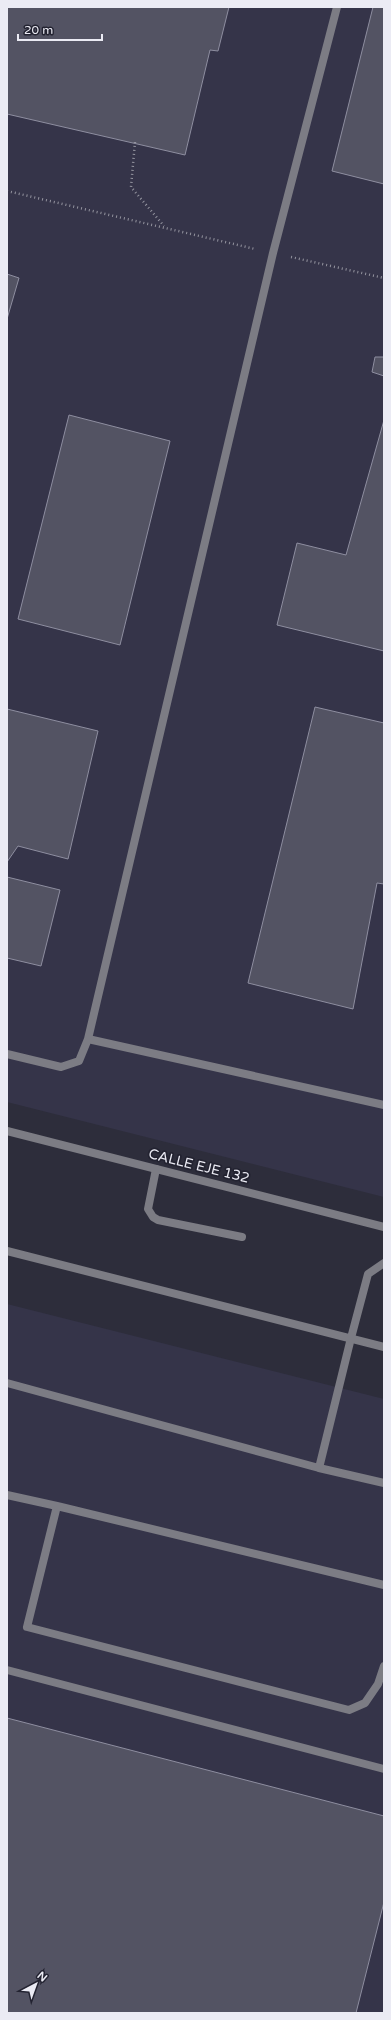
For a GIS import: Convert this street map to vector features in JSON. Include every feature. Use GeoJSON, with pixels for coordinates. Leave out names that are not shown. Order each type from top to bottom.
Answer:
{"type":"FeatureCollection","features":[{"type":"Feature","properties":{"kind":"street"},"geometry":{"type":"LineString","coordinates":[[7,1054],[61,1067],[79,1061],[88,1039],[273,253],[336,7]]}},
{"type":"Feature","properties":{"kind":"street"},"geometry":{"type":"LineString","coordinates":[[88,1039],[384,1105]]}},
{"type":"Feature","properties":{"kind":"street","name":"CALLE EJE 132"},"geometry":{"type":"LineString","coordinates":[[7,1131],[384,1227]]}},
{"type":"Feature","properties":{"kind":"street"},"geometry":{"type":"LineString","coordinates":[[156,1169],[148,1209],[153,1217],[242,1238]]}},
{"type":"Feature","properties":{"kind":"street"},"geometry":{"type":"LineString","coordinates":[[7,1251],[384,1347]]}},
{"type":"Feature","properties":{"kind":"street"},"geometry":{"type":"LineString","coordinates":[[319,1468],[368,1274],[384,1262]]}},
{"type":"Feature","properties":{"kind":"street"},"geometry":{"type":"LineString","coordinates":[[7,1383],[319,1468],[384,1483]]}},
{"type":"Feature","properties":{"kind":"street"},"geometry":{"type":"LineString","coordinates":[[7,1495],[384,1585]]}},
{"type":"Feature","properties":{"kind":"street"},"geometry":{"type":"LineString","coordinates":[[57,1506],[27,1627],[349,1710],[365,1703],[378,1684],[384,1666]]}},
{"type":"Feature","properties":{"kind":"street"},"geometry":{"type":"LineString","coordinates":[[7,1670],[384,1769]]}},
{"type":"Feature","properties":{"kind":"path"},"geometry":{"type":"LineString","coordinates":[[135,142],[131,187],[164,227]]}},
{"type":"Feature","properties":{"kind":"path"},"geometry":{"type":"LineString","coordinates":[[7,191],[384,278]]}},
{"type":"Feature","properties":{"kind":"shaded area"},"geometry":{"type":"Polygon","coordinates":[[[7,7],[384,7],[384,1197],[7,1102],[7,7]]]}},
{"type":"Feature","properties":{"kind":"shaded area"},"geometry":{"type":"Polygon","coordinates":[[[7,1304],[384,1399],[384,2013],[7,2013],[7,1304]]]}},
{"type":"Feature","properties":{"kind":"building"},"geometry":{"type":"Polygon","coordinates":[[[7,7],[229,7],[218,51],[210,50],[185,155],[7,114],[7,7]]]}},
{"type":"Feature","properties":{"kind":"building"},"geometry":{"type":"Polygon","coordinates":[[[373,7],[384,7],[384,184],[332,171],[373,7]]]}},
{"type":"Feature","properties":{"kind":"building"},"geometry":{"type":"Polygon","coordinates":[[[7,274],[19,278],[7,319],[7,274]]]}},
{"type":"Feature","properties":{"kind":"building"},"geometry":{"type":"Polygon","coordinates":[[[375,357],[384,357],[384,376],[372,372],[375,357]]]}},
{"type":"Feature","properties":{"kind":"building"},"geometry":{"type":"Polygon","coordinates":[[[69,415],[170,441],[120,645],[18,619],[69,415]]]}},
{"type":"Feature","properties":{"kind":"building"},"geometry":{"type":"Polygon","coordinates":[[[384,420],[384,651],[277,625],[297,543],[346,555],[384,420]]]}},
{"type":"Feature","properties":{"kind":"building"},"geometry":{"type":"Polygon","coordinates":[[[315,707],[384,723],[384,884],[377,883],[353,1009],[248,983],[315,707]]]}},
{"type":"Feature","properties":{"kind":"building"},"geometry":{"type":"Polygon","coordinates":[[[7,709],[98,731],[68,859],[18,846],[7,862],[7,709]]]}},
{"type":"Feature","properties":{"kind":"building"},"geometry":{"type":"Polygon","coordinates":[[[7,877],[60,890],[41,966],[7,958],[7,877]]]}},
{"type":"Feature","properties":{"kind":"building"},"geometry":{"type":"Polygon","coordinates":[[[7,1718],[384,1816],[384,1902],[356,2013],[7,2013],[7,1718]]]}}]}
